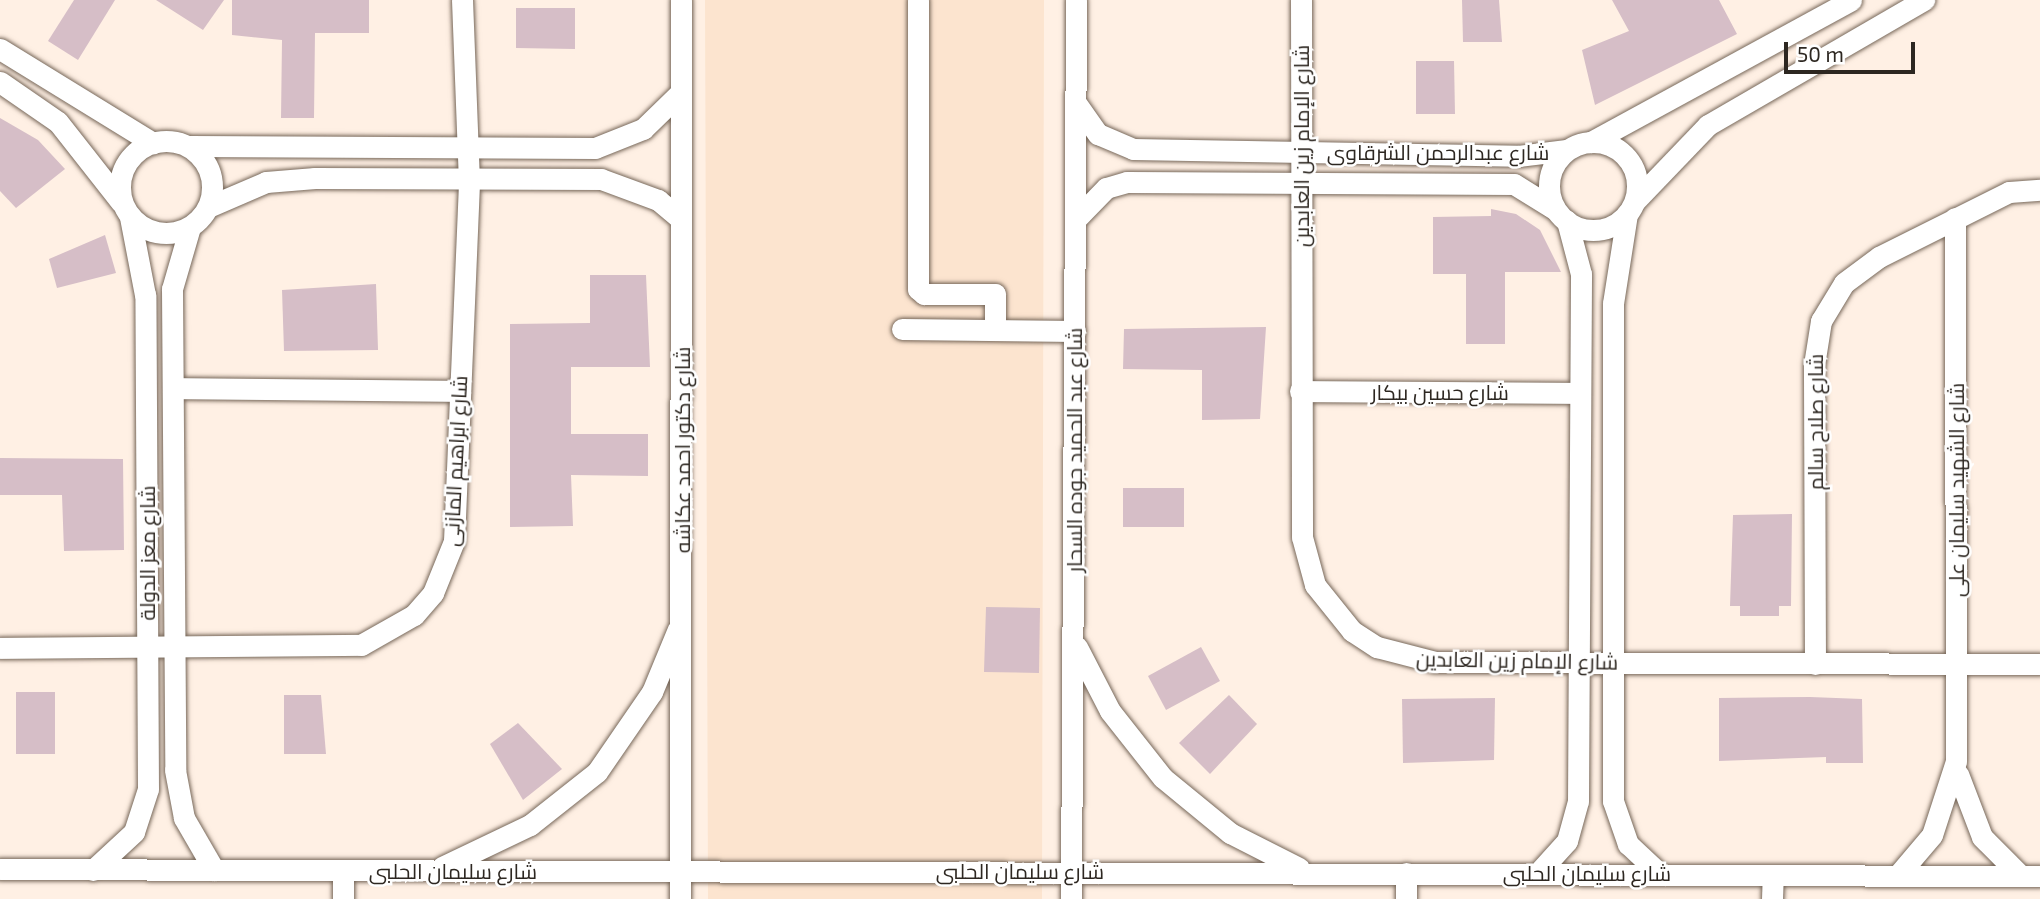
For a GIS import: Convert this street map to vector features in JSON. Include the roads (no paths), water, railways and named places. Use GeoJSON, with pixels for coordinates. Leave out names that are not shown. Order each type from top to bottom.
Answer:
{"type":"FeatureCollection","features":[{"type":"Feature","properties":{"kind":"street","name":"شارع ابراهيم المازنى"},"geometry":{"type":"LineString","coordinates":[[0,648],[361,645],[414,615],[433,593],[454,541],[469,182],[462,0]]}},
{"type":"Feature","properties":{"kind":"street","name":"شارع دكتور احمد عكاشه"},"geometry":{"type":"LineString","coordinates":[[680,899],[683,617],[681,0]]}},
{"type":"Feature","properties":{"kind":"street"},"geometry":{"type":"LineString","coordinates":[[918,0],[918,289],[924,294],[995,294],[995,330]]}},
{"type":"Feature","properties":{"kind":"street","name":"شارع عبد الحميد جوده السحار"},"geometry":{"type":"LineString","coordinates":[[1071,899],[1076,0]]}},
{"type":"Feature","properties":{"kind":"street","name":"شارع الإمام زين العابدين"},"geometry":{"type":"LineString","coordinates":[[1301,0],[1302,537],[1315,584],[1352,631],[1377,647],[1435,662],[2040,664]]}},
{"type":"Feature","properties":{"kind":"street"},"geometry":{"type":"LineString","coordinates":[[1538,873],[1567,841],[1575,822],[1579,663],[1580,256],[1562,216],[1550,178],[1567,150],[1591,142],[1851,0]]}},
{"type":"Feature","properties":{"kind":"street"},"geometry":{"type":"LineString","coordinates":[[1562,216],[1605,228],[1631,207],[1708,125],[1924,0]]}},
{"type":"Feature","properties":{"kind":"street"},"geometry":{"type":"LineString","coordinates":[[0,49],[153,142],[190,146],[595,148],[643,129],[680,93]]}},
{"type":"Feature","properties":{"kind":"street","name":"شارع معز الدولة"},"geometry":{"type":"LineString","coordinates":[[0,82],[58,122],[126,210],[145,295],[148,647],[144,813],[134,832],[93,870]]}},
{"type":"Feature","properties":{"kind":"street","name":"شارع عبدالرحمن الشرقاوى"},"geometry":{"type":"LineString","coordinates":[[1076,103],[1098,134],[1133,149],[1518,156],[1567,150]]}},
{"type":"Feature","properties":{"kind":"street"},"geometry":{"type":"LineString","coordinates":[[153,142],[128,159],[120,180],[126,210],[165,233],[190,227],[208,207],[277,181],[469,182],[601,179],[657,200],[681,219]]}},
{"type":"Feature","properties":{"kind":"street"},"geometry":{"type":"LineString","coordinates":[[1591,142],[1629,160],[1631,207],[1613,303],[1613,663],[1618,824],[1659,873]]}},
{"type":"Feature","properties":{"kind":"street"},"geometry":{"type":"LineString","coordinates":[[190,146],[212,178],[208,207]]}},
{"type":"Feature","properties":{"kind":"street","name":"شارع عبدالرحمن الشرقاوى"},"geometry":{"type":"LineString","coordinates":[[1076,219],[1088,201],[1127,183],[1514,184],[1562,216]]}},
{"type":"Feature","properties":{"kind":"street","name":"شارع صلاح سالم"},"geometry":{"type":"LineString","coordinates":[[1815,664],[1814,365],[1821,321],[1860,268],[2009,192],[2040,190]]}},
{"type":"Feature","properties":{"kind":"street","name":"شارع الشهيد سليمان على"},"geometry":{"type":"LineString","coordinates":[[1955,218],[1956,761],[1969,813],[2030,876]]}},
{"type":"Feature","properties":{"kind":"street","name":"شارع معز الدولة"},"geometry":{"type":"LineString","coordinates":[[190,227],[172,289],[174,646],[178,794],[214,870]]}},
{"type":"Feature","properties":{"kind":"street"},"geometry":{"type":"LineString","coordinates":[[902,329],[1075,331]]}},
{"type":"Feature","properties":{"kind":"street"},"geometry":{"type":"LineString","coordinates":[[173,388],[459,391]]}},
{"type":"Feature","properties":{"kind":"street","name":"شارع حسين بيكار"},"geometry":{"type":"LineString","coordinates":[[1300,391],[1580,393]]}},
{"type":"Feature","properties":{"kind":"street"},"geometry":{"type":"LineString","coordinates":[[434,871],[530,825],[597,772],[652,692],[683,617]]}},
{"type":"Feature","properties":{"kind":"street"},"geometry":{"type":"LineString","coordinates":[[1073,638],[1110,711],[1163,778],[1230,832],[1307,871]]}},
{"type":"Feature","properties":{"kind":"street","name":"شارع الشهيد سليمان على"},"geometry":{"type":"LineString","coordinates":[[1898,875],[1932,835],[1956,761]]}},
{"type":"Feature","properties":{"kind":"street","name":"شارع سليمان الحلبى"},"geometry":{"type":"LineString","coordinates":[[0,869],[343,872],[1307,871],[2030,876]]}},
{"type":"Feature","properties":{"kind":"street"},"geometry":{"type":"LineString","coordinates":[[343,872],[343,899]]}},
{"type":"Feature","properties":{"kind":"street"},"geometry":{"type":"LineString","coordinates":[[1406,873],[1406,899]]}},
{"type":"Feature","properties":{"kind":"street"},"geometry":{"type":"LineString","coordinates":[[1772,899],[1773,874]]}}]}
